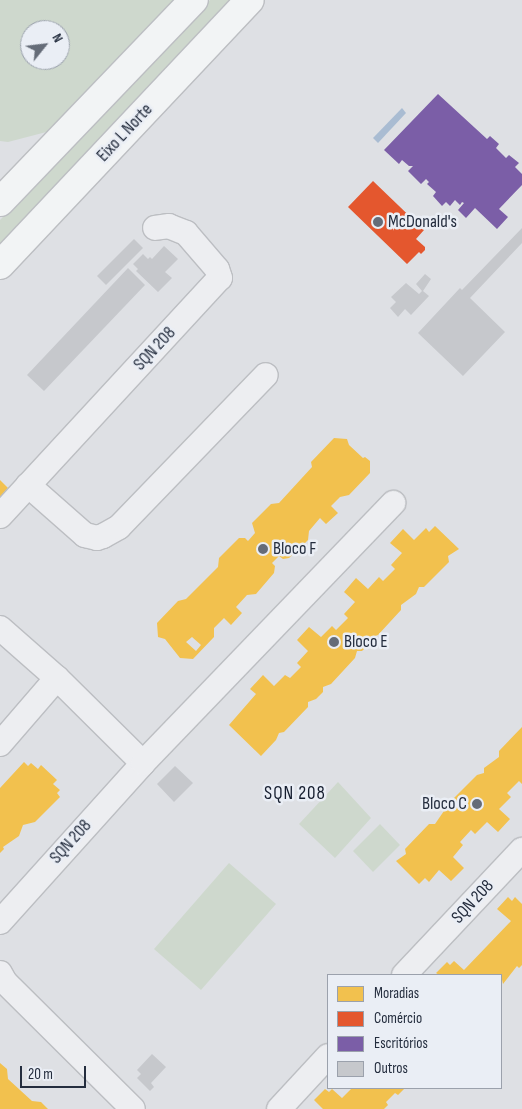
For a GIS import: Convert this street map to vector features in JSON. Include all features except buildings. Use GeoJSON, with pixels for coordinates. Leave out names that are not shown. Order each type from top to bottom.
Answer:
{"type":"FeatureCollection","features":[{"type":"Feature","properties":{"kind":"main road"},"geometry":{"type":"LineString","coordinates":[[0,202],[194,0]]}},
{"type":"Feature","properties":{"kind":"main road","name":"Eixo L Norte"},"geometry":{"type":"LineString","coordinates":[[0,265],[250,0]]}},
{"type":"Feature","properties":{"kind":"street","name":"SQN 208"},"geometry":{"type":"LineString","coordinates":[[0,516],[220,278],[217,269],[186,233],[169,226],[155,228]]}},
{"type":"Feature","properties":{"kind":"street"},"geometry":{"type":"LineString","coordinates":[[28,485],[85,535],[98,538],[103,536],[119,527],[266,375]]}},
{"type":"Feature","properties":{"kind":"street","name":"SQN 208"},"geometry":{"type":"LineString","coordinates":[[0,922],[143,763],[393,503]]}},
{"type":"Feature","properties":{"kind":"street"},"geometry":{"type":"LineString","coordinates":[[0,628],[57,678],[143,763]]}},
{"type":"Feature","properties":{"kind":"street"},"geometry":{"type":"LineString","coordinates":[[0,744],[57,678]]}},
{"type":"Feature","properties":{"kind":"street","name":"SQN 208"},"geometry":{"type":"LineString","coordinates":[[405,974],[522,850]]}},
{"type":"Feature","properties":{"kind":"street"},"geometry":{"type":"LineString","coordinates":[[0,973],[5,982],[133,1109]]}},
{"type":"Feature","properties":{"kind":"street"},"geometry":{"type":"LineString","coordinates":[[279,1109],[327,1057]]}},
{"type":"Feature","properties":{"kind":"shaded area"},"geometry":{"type":"Polygon","coordinates":[[[0,0],[178,0],[54,130],[8,142],[0,141],[0,0]]]}},
{"type":"Feature","properties":{"kind":"shaded area"},"geometry":{"type":"Polygon","coordinates":[[[210,0],[233,0],[0,244],[0,220],[210,0]]]}},
{"type":"Feature","properties":{"kind":"shaded area"},"geometry":{"type":"Polygon","coordinates":[[[338,782],[371,818],[335,858],[299,824],[338,782]]]}},
{"type":"Feature","properties":{"kind":"shaded area"},"geometry":{"type":"Polygon","coordinates":[[[380,824],[400,845],[373,872],[353,851],[380,824]]]}},
{"type":"Feature","properties":{"kind":"shaded area"},"geometry":{"type":"Polygon","coordinates":[[[229,863],[276,904],[201,990],[154,949],[229,863]]]}},
{"type":"Feature","properties":{"kind":"water"},"geometry":{"type":"Polygon","coordinates":[[[402,108],[406,113],[378,143],[373,138],[402,108]]]}},
{"type":"Feature","properties":{"kind":"place","name":"McDonald's"},"geometry":{"type":"Point","coordinates":[378,222]}},
{"type":"Feature","properties":{"kind":"place","name":"Bloco F"},"geometry":{"type":"Point","coordinates":[263,549]}},
{"type":"Feature","properties":{"kind":"place","name":"Bloco E"},"geometry":{"type":"Point","coordinates":[334,642]}},
{"type":"Feature","properties":{"kind":"place","name":"Bloco C"},"geometry":{"type":"Point","coordinates":[477,804]}},
{"type":"Feature","properties":{"kind":"district","name":"SQN 208"},"geometry":{"type":"Point","coordinates":[295,794]}}]}
